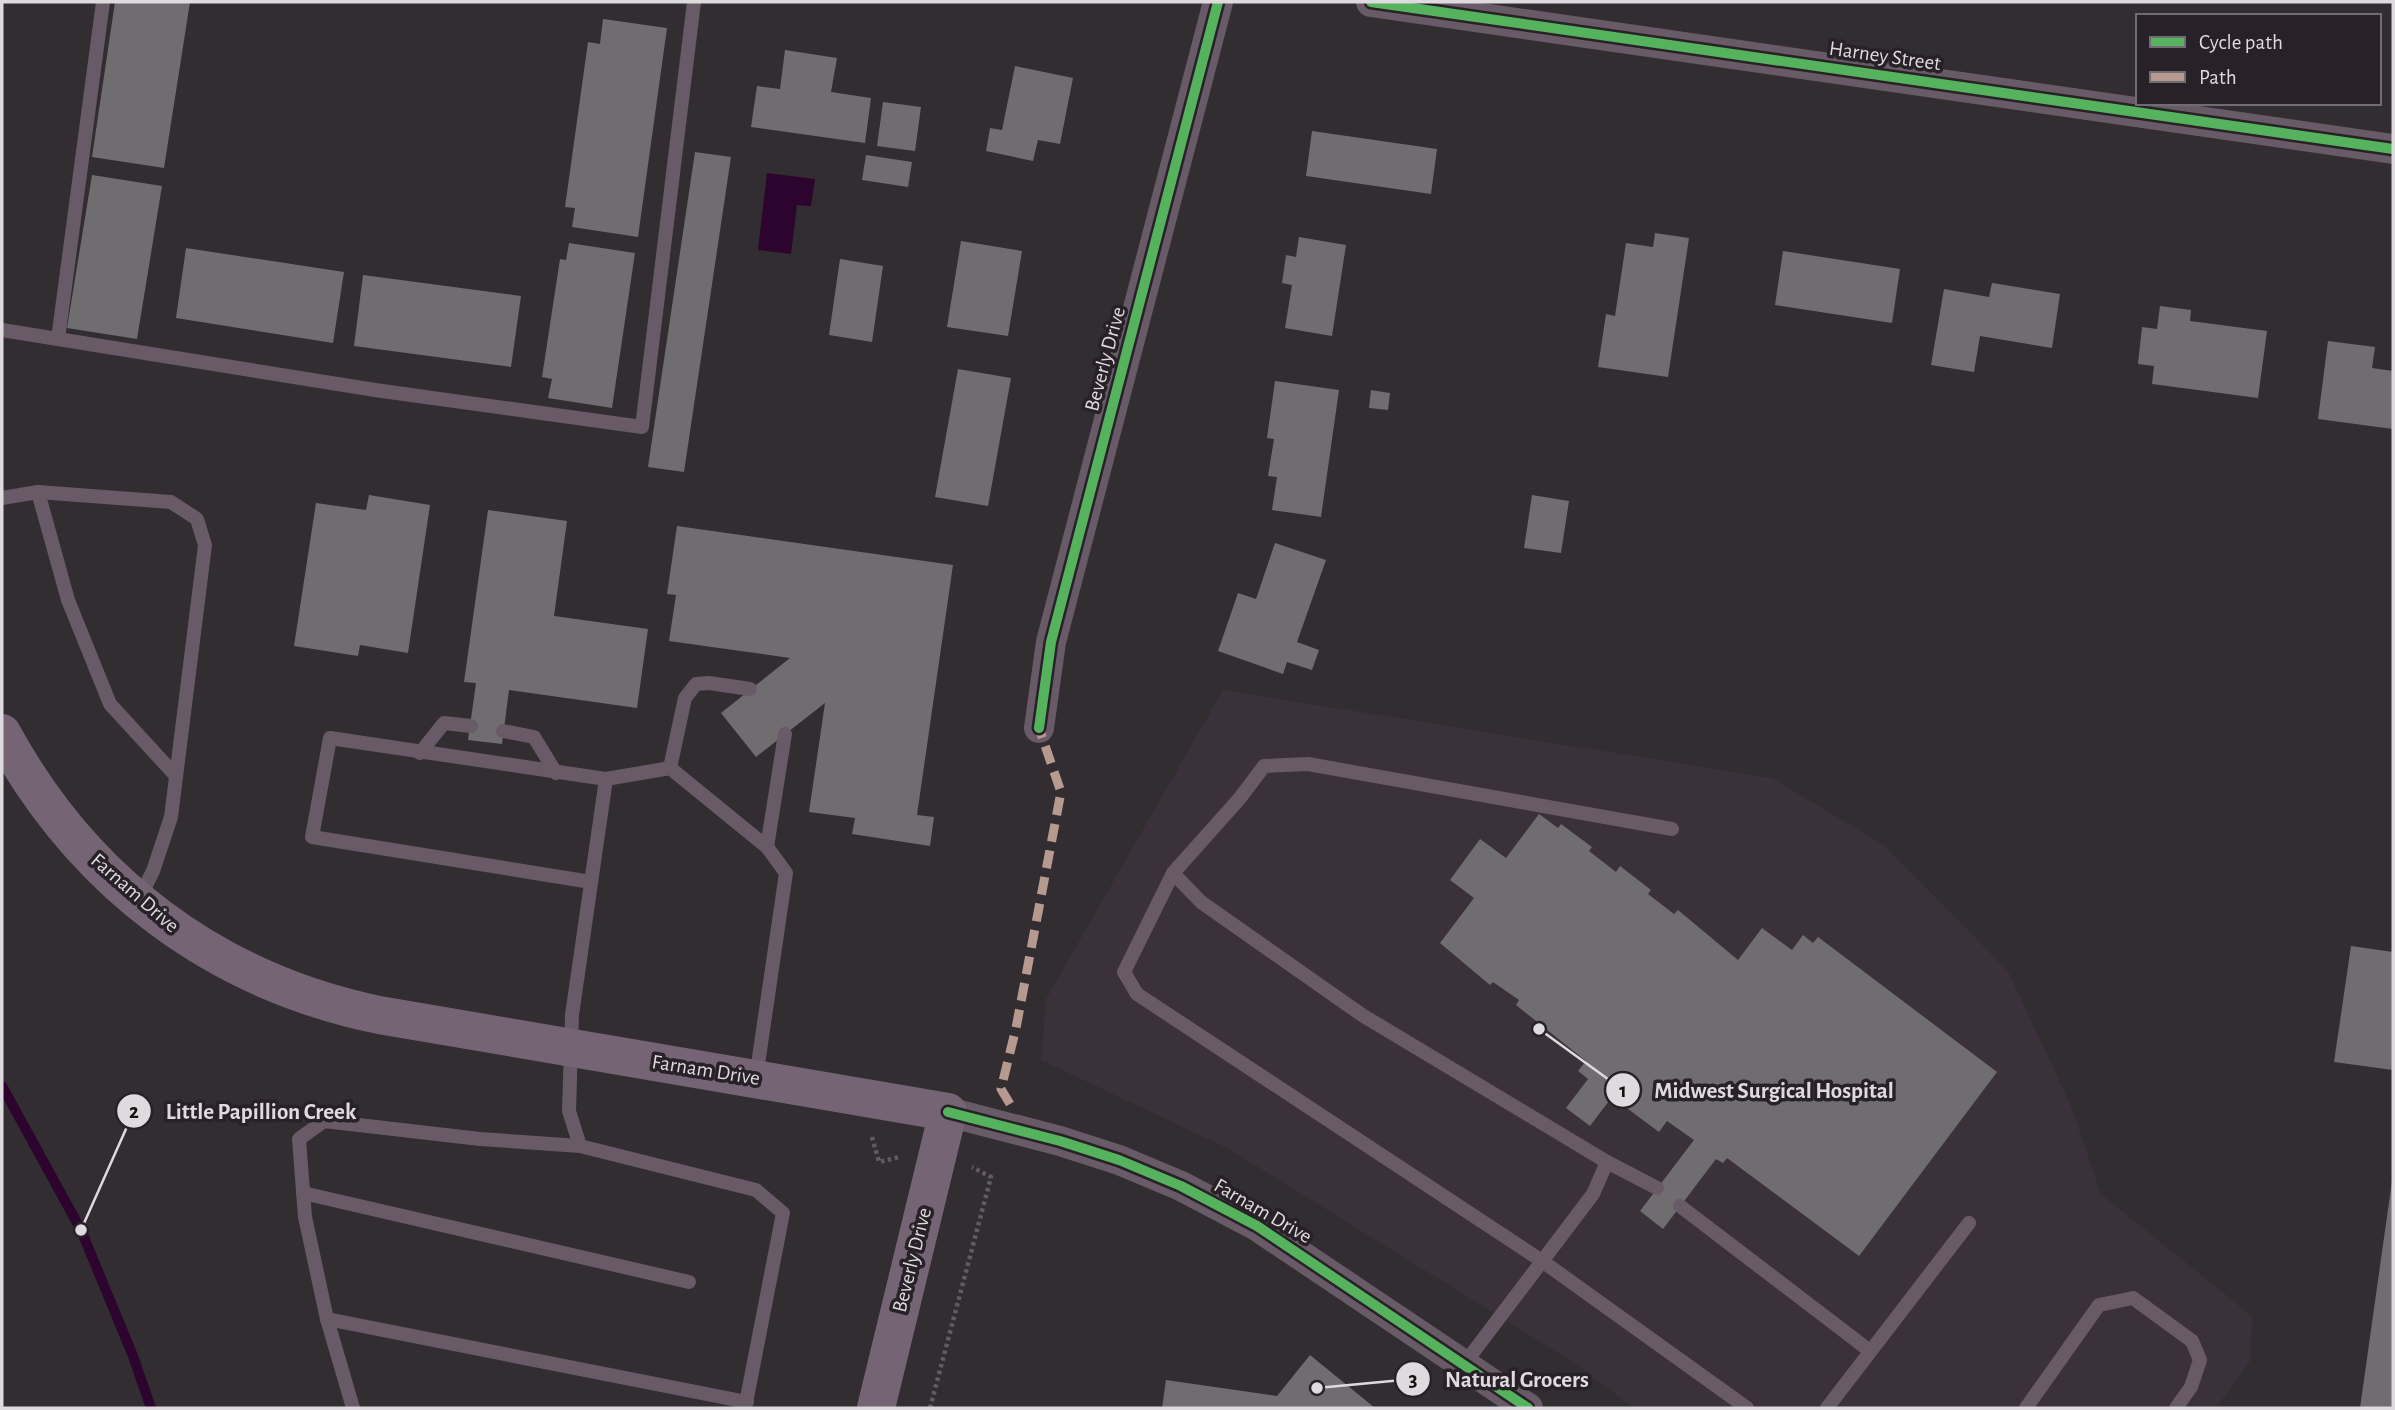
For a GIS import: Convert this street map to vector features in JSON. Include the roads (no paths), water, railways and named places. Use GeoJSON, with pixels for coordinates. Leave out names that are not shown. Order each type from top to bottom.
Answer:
{"type":"FeatureCollection","features":[{"type":"Feature","properties":{"kind":"main road","name":"Farnam Drive"},"geometry":{"type":"LineString","coordinates":[[2,733],[60,821],[109,875],[169,927],[237,968],[273,985],[341,1007],[948,1112]]}},
{"type":"Feature","properties":{"kind":"main road","name":"Beverly Drive"},"geometry":{"type":"LineString","coordinates":[[876,1408],[948,1112]]}},
{"type":"Feature","properties":{"kind":"street","name":"Beverly Drive"},"geometry":{"type":"LineString","coordinates":[[1039,728],[1051,642],[1218,2]]}},
{"type":"Feature","properties":{"kind":"street","name":"Harney Street"},"geometry":{"type":"LineString","coordinates":[[1371,2],[2393,149]]}},
{"type":"Feature","properties":{"kind":"street","name":"Farnam Drive"},"geometry":{"type":"LineString","coordinates":[[948,1112],[1060,1141],[1119,1160],[1181,1186],[1257,1226],[1465,1363],[1528,1408]]}},
{"type":"Feature","properties":{"kind":"lane"},"geometry":{"type":"LineString","coordinates":[[58,339],[103,2]]}},
{"type":"Feature","properties":{"kind":"lane"},"geometry":{"type":"LineString","coordinates":[[2,330],[375,390],[642,427],[694,2]]}},
{"type":"Feature","properties":{"kind":"lane"},"geometry":{"type":"LineString","coordinates":[[38,492],[68,600],[110,705],[176,776]]}},
{"type":"Feature","properties":{"kind":"lane"},"geometry":{"type":"LineString","coordinates":[[2,498],[38,492],[171,502],[197,519],[205,545],[171,817],[153,872],[138,900]]}},
{"type":"Feature","properties":{"kind":"lane"},"geometry":{"type":"LineString","coordinates":[[670,768],[685,698],[696,684],[709,683],[750,690]]}},
{"type":"Feature","properties":{"kind":"lane"},"geometry":{"type":"LineString","coordinates":[[420,752],[443,723],[471,726]]}},
{"type":"Feature","properties":{"kind":"lane"},"geometry":{"type":"LineString","coordinates":[[503,731],[534,737],[556,773]]}},
{"type":"Feature","properties":{"kind":"lane"},"geometry":{"type":"LineString","coordinates":[[767,847],[785,734]]}},
{"type":"Feature","properties":{"kind":"lane"},"geometry":{"type":"LineString","coordinates":[[591,882],[312,837],[330,738],[606,779],[670,768],[767,847],[786,873],[756,1079]]}},
{"type":"Feature","properties":{"kind":"lane"},"geometry":{"type":"LineString","coordinates":[[1672,829],[1308,764],[1264,765],[1240,798],[1173,873],[1124,972],[1137,994],[1542,1261],[1747,1408]]}},
{"type":"Feature","properties":{"kind":"lane"},"geometry":{"type":"LineString","coordinates":[[580,1146],[569,1111],[571,1048],[606,779]]}},
{"type":"Feature","properties":{"kind":"lane"},"geometry":{"type":"LineString","coordinates":[[1173,873],[1201,902],[1362,1015],[1607,1162],[1657,1188]]}},
{"type":"Feature","properties":{"kind":"lane"},"geometry":{"type":"LineString","coordinates":[[327,1319],[746,1405],[783,1213],[756,1190],[580,1146],[480,1139],[324,1121],[299,1139],[305,1217],[327,1319],[353,1408]]}},
{"type":"Feature","properties":{"kind":"lane"},"geometry":{"type":"LineString","coordinates":[[1465,1363],[1593,1194],[1607,1162]]}},
{"type":"Feature","properties":{"kind":"lane"},"geometry":{"type":"LineString","coordinates":[[303,1193],[689,1282]]}},
{"type":"Feature","properties":{"kind":"lane"},"geometry":{"type":"LineString","coordinates":[[1680,1206],[1870,1351]]}},
{"type":"Feature","properties":{"kind":"lane"},"geometry":{"type":"LineString","coordinates":[[1827,1408],[1969,1223]]}},
{"type":"Feature","properties":{"kind":"lane"},"geometry":{"type":"LineString","coordinates":[[2026,1408],[2099,1305],[2133,1298],[2192,1341],[2200,1360],[2191,1387],[2176,1408]]}},
{"type":"Feature","properties":{"kind":"waterway"},"geometry":{"type":"LineString","coordinates":[[2,1086],[81,1230],[133,1356],[151,1408]]}},
{"type":"Feature","properties":{"kind":"place","name":"Midwest Surgical Hospital"},"geometry":{"type":"Point","coordinates":[1539,1029]}},
{"type":"Feature","properties":{"kind":"place","name":"Little Papillion Creek"},"geometry":{"type":"Point","coordinates":[81,1230]}},
{"type":"Feature","properties":{"kind":"place","name":"Natural Grocers"},"geometry":{"type":"Point","coordinates":[1317,1388]}}]}
